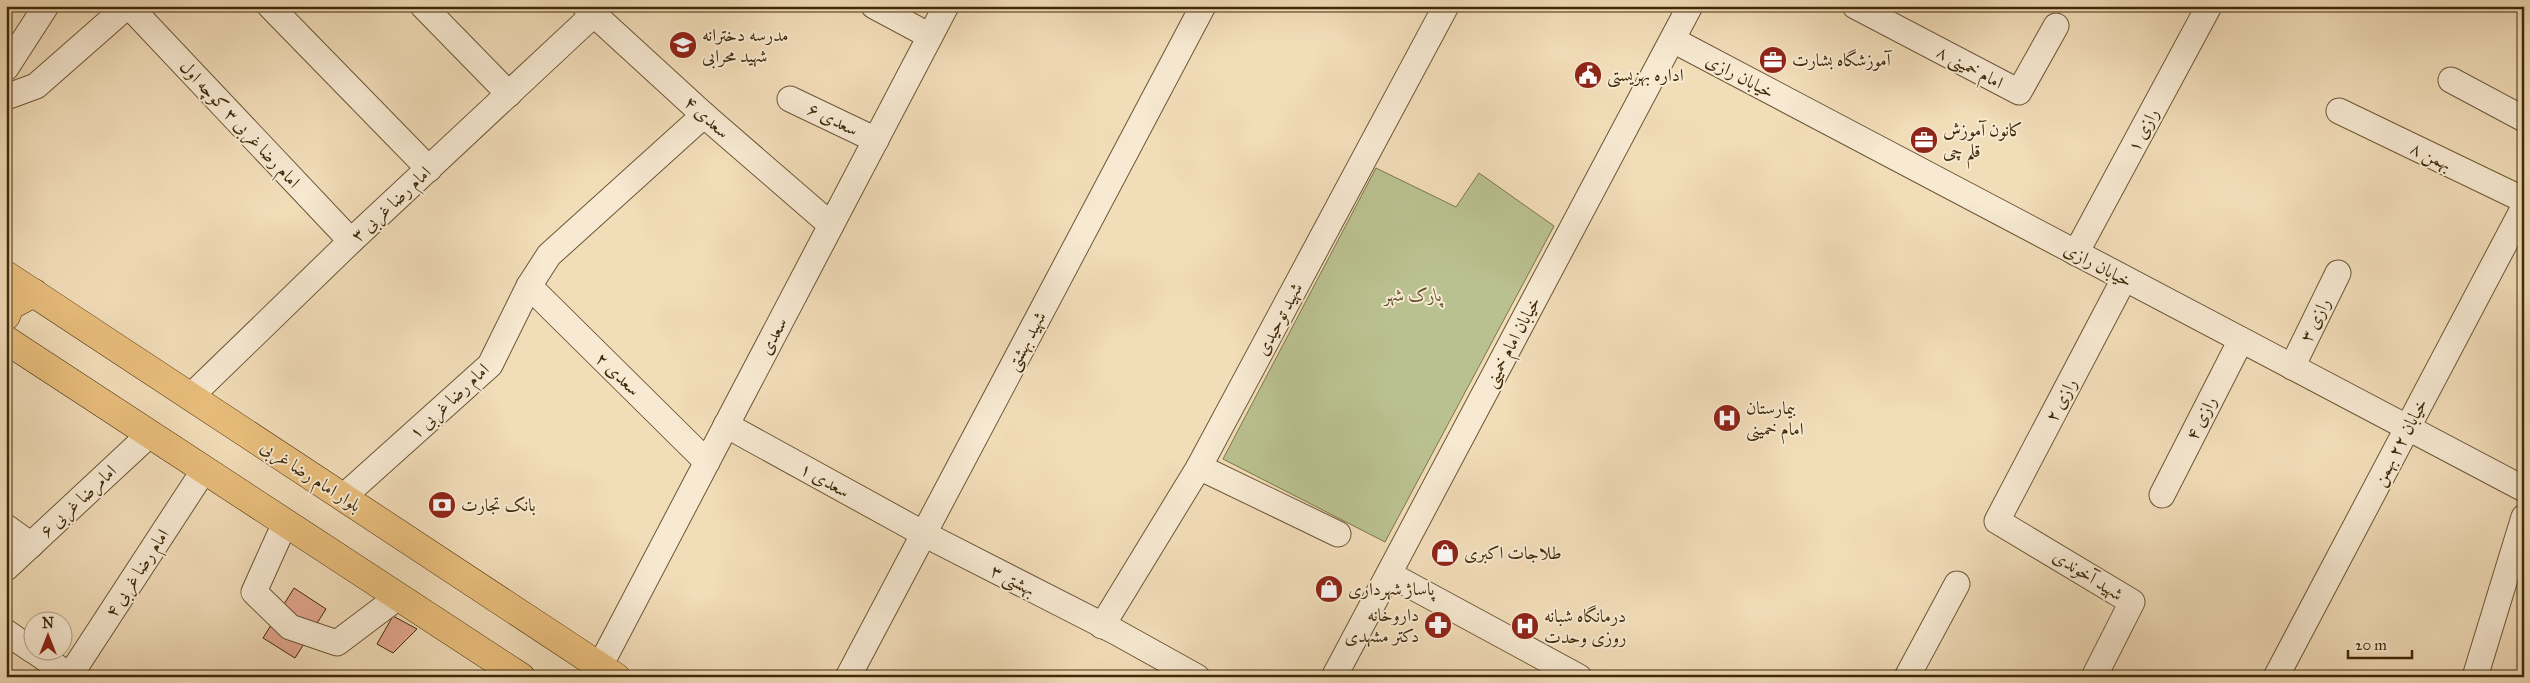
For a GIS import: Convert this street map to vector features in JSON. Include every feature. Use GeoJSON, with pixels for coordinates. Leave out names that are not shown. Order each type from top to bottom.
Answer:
{"type":"FeatureCollection","features":[{"type":"Feature","properties":{"kind":"main road","name":"بلوار امام رضا غربی"},"geometry":{"type":"LineString","coordinates":[[6,275],[608,672]]}},
{"type":"Feature","properties":{"kind":"main road"},"geometry":{"type":"LineString","coordinates":[[6,316],[10,306],[34,294]]}},
{"type":"Feature","properties":{"kind":"main road"},"geometry":{"type":"LineString","coordinates":[[6,340],[521,677]]}},
{"type":"Feature","properties":{"kind":"street"},"geometry":{"type":"LineString","coordinates":[[6,53],[39,6]]}},
{"type":"Feature","properties":{"kind":"street"},"geometry":{"type":"LineString","coordinates":[[6,68],[46,6]]}},
{"type":"Feature","properties":{"kind":"street"},"geometry":{"type":"LineString","coordinates":[[6,96],[36,86],[128,6]]}},
{"type":"Feature","properties":{"kind":"street","name":"امام رضا غربی ۳ کوچه اول"},"geometry":{"type":"LineString","coordinates":[[128,6],[351,241]]}},
{"type":"Feature","properties":{"kind":"street"},"geometry":{"type":"LineString","coordinates":[[270,6],[429,169]]}},
{"type":"Feature","properties":{"kind":"street"},"geometry":{"type":"LineString","coordinates":[[423,6],[509,94]]}},
{"type":"Feature","properties":{"kind":"street"},"geometry":{"type":"LineString","coordinates":[[874,6],[930,36]]}},
{"type":"Feature","properties":{"kind":"street","name":"سعدی"},"geometry":{"type":"LineString","coordinates":[[608,672],[707,462],[946,6]]}},
{"type":"Feature","properties":{"kind":"street","name":"شهید بهشتی"},"geometry":{"type":"LineString","coordinates":[[848,677],[1203,6]]}},
{"type":"Feature","properties":{"kind":"street","name":"شهید توحیدی"},"geometry":{"type":"LineString","coordinates":[[1102,626],[1199,467],[1446,6]]}},
{"type":"Feature","properties":{"kind":"street","name":"خیابان امام خمینی"},"geometry":{"type":"LineString","coordinates":[[1334,677],[1690,6]]}},
{"type":"Feature","properties":{"kind":"street","name":"امام خمینی ۸"},"geometry":{"type":"LineString","coordinates":[[1855,6],[2019,92],[2056,26]]}},
{"type":"Feature","properties":{"kind":"street","name":"رازی ۱"},"geometry":{"type":"LineString","coordinates":[[2076,253],[2209,6]]}},
{"type":"Feature","properties":{"kind":"street","name":"امام رضا غربی ۳"},"geometry":{"type":"LineString","coordinates":[[190,397],[351,241],[509,94],[589,10]]}},
{"type":"Feature","properties":{"kind":"street","name":"سعدی ۴"},"geometry":{"type":"LineString","coordinates":[[589,10],[704,115],[831,225]]}},
{"type":"Feature","properties":{"kind":"street","name":"خیابان رازی"},"geometry":{"type":"LineString","coordinates":[[1672,40],[2524,489]]}},
{"type":"Feature","properties":{"kind":"street"},"geometry":{"type":"LineString","coordinates":[[2451,80],[2524,119]]}},
{"type":"Feature","properties":{"kind":"street","name":"سعدی ۶"},"geometry":{"type":"LineString","coordinates":[[790,98],[876,140]]}},
{"type":"Feature","properties":{"kind":"street","name":"بهمن ۸"},"geometry":{"type":"LineString","coordinates":[[2339,111],[2524,200]]}},
{"type":"Feature","properties":{"kind":"street","name":"امام رضا غربی ۱"},"geometry":{"type":"LineString","coordinates":[[343,497],[490,365],[529,286],[549,255],[704,115]]}},
{"type":"Feature","properties":{"kind":"street","name":"خیابان ۲۲ بهمن"},"geometry":{"type":"LineString","coordinates":[[2276,677],[2524,207]]}},
{"type":"Feature","properties":{"kind":"street","name":"رازی ۳"},"geometry":{"type":"LineString","coordinates":[[2292,367],[2338,273]]}},
{"type":"Feature","properties":{"kind":"street","name":"رازی ۲"},"geometry":{"type":"LineString","coordinates":[[1997,521],[2124,279]]}},
{"type":"Feature","properties":{"kind":"street","name":"سعدی ۲"},"geometry":{"type":"LineString","coordinates":[[529,286],[707,462]]}},
{"type":"Feature","properties":{"kind":"street","name":"رازی ۴"},"geometry":{"type":"LineString","coordinates":[[2162,495],[2241,340]]}},
{"type":"Feature","properties":{"kind":"street","name":"سعدی ۱"},"geometry":{"type":"LineString","coordinates":[[726,425],[924,534]]}},
{"type":"Feature","properties":{"kind":"street","name":"امامرضا غربی ۶"},"geometry":{"type":"LineString","coordinates":[[6,568],[150,434]]}},
{"type":"Feature","properties":{"kind":"street"},"geometry":{"type":"LineString","coordinates":[[1199,467],[1338,534]]}},
{"type":"Feature","properties":{"kind":"street","name":"امام رضا غربی ۴"},"geometry":{"type":"LineString","coordinates":[[70,676],[204,470]]}},
{"type":"Feature","properties":{"kind":"street"},"geometry":{"type":"LineString","coordinates":[[2475,677],[2524,517]]}},
{"type":"Feature","properties":{"kind":"street","name":"شهید آخوندی"},"geometry":{"type":"LineString","coordinates":[[1997,521],[2132,602],[2094,677]]}},
{"type":"Feature","properties":{"kind":"street"},"geometry":{"type":"LineString","coordinates":[[285,522],[254,592],[290,627],[338,643],[398,597]]}},
{"type":"Feature","properties":{"kind":"street"},"geometry":{"type":"LineString","coordinates":[[6,527],[31,545]]}},
{"type":"Feature","properties":{"kind":"street","name":"بهشتی ۳"},"geometry":{"type":"LineString","coordinates":[[924,534],[1197,677]]}},
{"type":"Feature","properties":{"kind":"street"},"geometry":{"type":"LineString","coordinates":[[1389,574],[1579,677]]}},
{"type":"Feature","properties":{"kind":"street"},"geometry":{"type":"LineString","coordinates":[[1907,677],[1957,584]]}},
{"type":"Feature","properties":{"kind":"street"},"geometry":{"type":"LineString","coordinates":[[47,660],[70,676]]}},
{"type":"Feature","properties":{"kind":"green space","name":"پارک شهر"},"geometry":{"type":"Polygon","coordinates":[[[1376,168],[1456,207],[1479,173],[1554,226],[1385,542],[1223,459],[1376,168]]]}},
{"type":"Feature","properties":{"kind":"building"},"geometry":{"type":"Polygon","coordinates":[[[294,588],[326,609],[295,658],[263,638],[294,588]]]}},
{"type":"Feature","properties":{"kind":"building"},"geometry":{"type":"Polygon","coordinates":[[[393,616],[417,629],[393,653],[377,644],[393,616]]]}},
{"type":"Feature","properties":{"kind":"place","name":"مدرسه دخترانه شهید محرابی"},"geometry":{"type":"Point","coordinates":[683,45]}},
{"type":"Feature","properties":{"kind":"place","name":"آموزشگاه بشارت"},"geometry":{"type":"Point","coordinates":[1773,60]}},
{"type":"Feature","properties":{"kind":"place","name":"اداره بهزیستی"},"geometry":{"type":"Point","coordinates":[1588,75]}},
{"type":"Feature","properties":{"kind":"place","name":"کانون آموزش قلم چی"},"geometry":{"type":"Point","coordinates":[1924,140]}},
{"type":"Feature","properties":{"kind":"place","name":"بیمارستان امام خمینی"},"geometry":{"type":"Point","coordinates":[1727,418]}},
{"type":"Feature","properties":{"kind":"place","name":"بانک تجارت"},"geometry":{"type":"Point","coordinates":[442,505]}},
{"type":"Feature","properties":{"kind":"place","name":"طلاجات اکبری"},"geometry":{"type":"Point","coordinates":[1445,553]}},
{"type":"Feature","properties":{"kind":"place","name":"پاساژ شهرداری"},"geometry":{"type":"Point","coordinates":[1329,589]}},
{"type":"Feature","properties":{"kind":"place","name":"داروخانه دکتر مشهدی"},"geometry":{"type":"Point","coordinates":[1438,625]}},
{"type":"Feature","properties":{"kind":"place","name":"درمانگاه شبانه روزی وحدت"},"geometry":{"type":"Point","coordinates":[1525,626]}}]}
